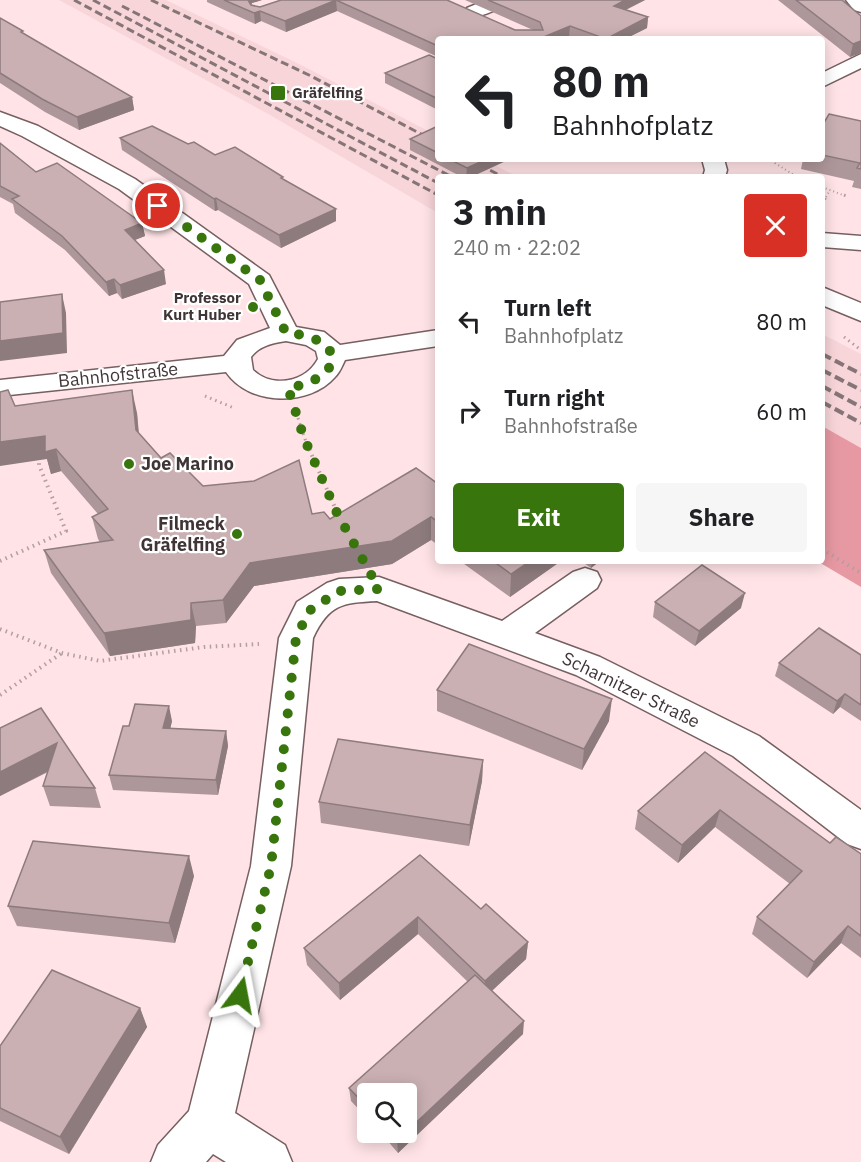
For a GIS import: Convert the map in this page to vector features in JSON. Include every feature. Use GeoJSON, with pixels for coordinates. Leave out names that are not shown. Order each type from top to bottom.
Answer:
{"type":"FeatureCollection","features":[{"type":"Feature","properties":{"kind":"street"},"geometry":{"type":"LineString","coordinates":[[474,12],[502,0]]}},
{"type":"Feature","properties":{"kind":"street"},"geometry":{"type":"LineString","coordinates":[[855,0],[861,6]]}},
{"type":"Feature","properties":{"kind":"street"},"geometry":{"type":"LineString","coordinates":[[454,4],[493,21]]}},
{"type":"Feature","properties":{"kind":"street"},"geometry":{"type":"LineString","coordinates":[[825,79],[861,60]]}},
{"type":"Feature","properties":{"kind":"street"},"geometry":{"type":"LineString","coordinates":[[0,118],[30,131],[127,183],[260,280],[286,333]]}},
{"type":"Feature","properties":{"kind":"street"},"geometry":{"type":"LineString","coordinates":[[825,240],[861,243]]}},
{"type":"Feature","properties":{"kind":"street"},"geometry":{"type":"LineString","coordinates":[[825,297],[861,313]]}},
{"type":"Feature","properties":{"kind":"street"},"geometry":{"type":"LineString","coordinates":[[286,333],[316,338],[327,345],[332,354],[332,363],[327,372],[318,380],[288,388],[269,388],[252,383],[241,374],[237,363],[239,354],[257,339],[286,333]]}},
{"type":"Feature","properties":{"kind":"street"},"geometry":{"type":"LineString","coordinates":[[332,354],[435,338]]}},
{"type":"Feature","properties":{"kind":"street","name":"Bahnhofstraße"},"geometry":{"type":"LineString","coordinates":[[0,388],[237,363]]}},
{"type":"Feature","properties":{"kind":"street"},"geometry":{"type":"LineString","coordinates":[[507,635],[585,580]]}},
{"type":"Feature","properties":{"kind":"street","name":"Scharnitzer Straße"},"geometry":{"type":"LineString","coordinates":[[296,638],[309,611],[339,591],[379,589],[588,666],[746,746],[861,832]]}},
{"type":"Feature","properties":{"kind":"street"},"geometry":{"type":"LineString","coordinates":[[175,1162],[209,1124],[271,866],[296,638]]}},
{"type":"Feature","properties":{"kind":"street"},"geometry":{"type":"LineString","coordinates":[[209,1124],[268,1162]]}},
{"type":"Feature","properties":{"kind":"path"},"geometry":{"type":"LineString","coordinates":[[775,162],[792,174]]}},
{"type":"Feature","properties":{"kind":"path"},"geometry":{"type":"LineString","coordinates":[[825,188],[849,197]]}},
{"type":"Feature","properties":{"kind":"path"},"geometry":{"type":"LineString","coordinates":[[825,198],[830,190]]}},
{"type":"Feature","properties":{"kind":"path"},"geometry":{"type":"LineString","coordinates":[[288,388],[304,438],[342,523]]}},
{"type":"Feature","properties":{"kind":"path"},"geometry":{"type":"LineString","coordinates":[[201,394],[245,413]]}},
{"type":"Feature","properties":{"kind":"path"},"geometry":{"type":"LineString","coordinates":[[288,420],[298,421]]}},
{"type":"Feature","properties":{"kind":"path"},"geometry":{"type":"LineString","coordinates":[[0,561],[66,531],[39,465],[39,454]]}},
{"type":"Feature","properties":{"kind":"path"},"geometry":{"type":"LineString","coordinates":[[825,551],[861,573]]}},
{"type":"Feature","properties":{"kind":"path"},"geometry":{"type":"LineString","coordinates":[[0,629],[62,653],[100,661],[204,647],[266,644],[296,638]]}},
{"type":"Feature","properties":{"kind":"path"},"geometry":{"type":"LineString","coordinates":[[0,695],[62,653]]}},
{"type":"Feature","properties":{"kind":"shaded area"},"geometry":{"type":"Polygon","coordinates":[[[59,0],[166,0],[301,65],[435,134],[435,162],[489,162],[512,174],[435,174],[435,211],[270,115],[59,0]]]}},
{"type":"Feature","properties":{"kind":"shaded area"},"geometry":{"type":"Polygon","coordinates":[[[825,336],[861,354],[861,448],[825,429],[825,336]]]}},
{"type":"Feature","properties":{"kind":"shaded area"},"geometry":{"type":"Polygon","coordinates":[[[825,428],[861,448],[861,587],[822,564],[825,564],[825,428]]]}},
{"type":"Feature","properties":{"kind":"building"},"geometry":{"type":"Polygon","coordinates":[[[224,0],[248,0],[251,5],[260,7],[281,0],[336,0],[285,21],[260,11],[254,13],[224,0]]]}},
{"type":"Feature","properties":{"kind":"building"},"geometry":{"type":"Polygon","coordinates":[[[336,0],[447,0],[515,30],[543,30],[540,22],[488,0],[625,0],[614,6],[648,17],[612,36],[598,36],[570,26],[546,36],[435,36],[435,45],[336,0]]]}},
{"type":"Feature","properties":{"kind":"building"},"geometry":{"type":"Polygon","coordinates":[[[796,0],[842,0],[861,16],[861,41],[853,44],[796,0]]]}},
{"type":"Feature","properties":{"kind":"building"},"geometry":{"type":"Polygon","coordinates":[[[0,18],[132,97],[77,117],[42,99],[0,73],[0,18]]]}},
{"type":"Feature","properties":{"kind":"building"},"geometry":{"type":"Polygon","coordinates":[[[429,55],[435,58],[435,98],[385,73],[429,55]]]}},
{"type":"Feature","properties":{"kind":"building"},"geometry":{"type":"Polygon","coordinates":[[[829,114],[861,121],[861,169],[857,168],[860,163],[825,156],[825,121],[829,114]]]}},
{"type":"Feature","properties":{"kind":"building"},"geometry":{"type":"Polygon","coordinates":[[[152,126],[188,144],[194,142],[215,155],[235,147],[283,177],[281,178],[336,209],[279,235],[216,198],[214,199],[120,138],[152,126]]]}},
{"type":"Feature","properties":{"kind":"building"},"geometry":{"type":"Polygon","coordinates":[[[435,127],[435,152],[410,139],[435,127]]]}},
{"type":"Feature","properties":{"kind":"building"},"geometry":{"type":"Polygon","coordinates":[[[0,143],[36,172],[57,163],[142,223],[125,230],[164,270],[120,285],[114,279],[106,282],[62,236],[12,199],[19,196],[0,186],[0,143]]]}},
{"type":"Feature","properties":{"kind":"building"},"geometry":{"type":"Polygon","coordinates":[[[455,162],[480,162],[467,168],[455,162]]]}},
{"type":"Feature","properties":{"kind":"building"},"geometry":{"type":"Polygon","coordinates":[[[62,294],[63,333],[0,341],[0,302],[62,294]]]}},
{"type":"Feature","properties":{"kind":"building"},"geometry":{"type":"Polygon","coordinates":[[[8,390],[15,406],[132,390],[136,430],[161,458],[170,453],[203,486],[254,481],[299,460],[312,514],[324,512],[330,519],[416,468],[435,482],[435,520],[431,517],[392,541],[250,563],[223,600],[191,603],[191,620],[104,633],[44,550],[113,540],[92,517],[108,509],[56,449],[45,452],[45,436],[0,442],[0,392],[8,390]]]}},
{"type":"Feature","properties":{"kind":"building"},"geometry":{"type":"Polygon","coordinates":[[[497,564],[526,564],[511,574],[497,564]]]}},
{"type":"Feature","properties":{"kind":"building"},"geometry":{"type":"Polygon","coordinates":[[[702,565],[745,593],[699,631],[655,602],[702,565]]]}},
{"type":"Feature","properties":{"kind":"building"},"geometry":{"type":"Polygon","coordinates":[[[819,628],[861,655],[861,705],[845,694],[837,701],[779,663],[819,628]]]}},
{"type":"Feature","properties":{"kind":"building"},"geometry":{"type":"Polygon","coordinates":[[[469,644],[612,699],[584,749],[437,690],[469,644]]]}},
{"type":"Feature","properties":{"kind":"building"},"geometry":{"type":"Polygon","coordinates":[[[135,704],[169,706],[163,728],[226,731],[216,780],[109,775],[123,726],[129,726],[135,704]]]}},
{"type":"Feature","properties":{"kind":"building"},"geometry":{"type":"Polygon","coordinates":[[[41,708],[95,788],[43,786],[57,743],[0,772],[0,728],[41,708]]]}},
{"type":"Feature","properties":{"kind":"building"},"geometry":{"type":"Polygon","coordinates":[[[338,739],[483,760],[470,825],[319,802],[338,739]]]}},
{"type":"Feature","properties":{"kind":"building"},"geometry":{"type":"Polygon","coordinates":[[[705,752],[830,843],[836,837],[861,854],[861,936],[848,926],[814,962],[757,917],[802,871],[720,810],[682,845],[638,811],[705,752]]]}},
{"type":"Feature","properties":{"kind":"building"},"geometry":{"type":"Polygon","coordinates":[[[33,841],[189,856],[169,923],[8,906],[33,841]]]}},
{"type":"Feature","properties":{"kind":"building"},"geometry":{"type":"Polygon","coordinates":[[[420,855],[481,909],[486,904],[528,942],[485,981],[418,917],[339,983],[304,948],[420,855]]]}},
{"type":"Feature","properties":{"kind":"building"},"geometry":{"type":"Polygon","coordinates":[[[52,970],[140,1008],[60,1137],[0,1108],[0,1046],[52,970]]]}},
{"type":"Feature","properties":{"kind":"building"},"geometry":{"type":"Polygon","coordinates":[[[475,975],[524,1021],[417,1122],[417,1083],[357,1083],[357,1096],[349,1088],[475,975]]]}},
{"type":"Feature","properties":{"kind":"railway"},"geometry":{"type":"LineString","coordinates":[[74,0],[435,193]]}},
{"type":"Feature","properties":{"kind":"railway"},"geometry":{"type":"LineString","coordinates":[[93,0],[435,181]]}},
{"type":"Feature","properties":{"kind":"railway"},"geometry":{"type":"LineString","coordinates":[[151,0],[311,76],[435,141]]}},
{"type":"Feature","properties":{"kind":"railway"},"geometry":{"type":"LineString","coordinates":[[122,6],[446,174]]}},
{"type":"Feature","properties":{"kind":"railway"},"geometry":{"type":"LineString","coordinates":[[475,162],[497,174]]}},
{"type":"Feature","properties":{"kind":"railway"},"geometry":{"type":"LineString","coordinates":[[825,356],[861,374]]}},
{"type":"Feature","properties":{"kind":"railway"},"geometry":{"type":"LineString","coordinates":[[825,372],[861,390]]}},
{"type":"Feature","properties":{"kind":"railway"},"geometry":{"type":"LineString","coordinates":[[825,388],[861,407]]}},
{"type":"Feature","properties":{"kind":"railway"},"geometry":{"type":"LineString","coordinates":[[825,404],[861,423]]}},
{"type":"Feature","properties":{"kind":"place","name":"Gräfelfing"},"geometry":{"type":"Point","coordinates":[278,93]}},
{"type":"Feature","properties":{"kind":"place","name":"Professor Kurt Huber"},"geometry":{"type":"Point","coordinates":[253,307]}},
{"type":"Feature","properties":{"kind":"place","name":"Joe Marino"},"geometry":{"type":"Point","coordinates":[129,464]}},
{"type":"Feature","properties":{"kind":"place","name":"Filmeck Gräfelfing"},"geometry":{"type":"Point","coordinates":[237,534]}},
{"type":"Feature","properties":{"kind":"route"},"geometry":{"type":"LineString","coordinates":[[158,206],[260,280],[286,333],[316,338],[327,345],[332,354],[332,363],[327,372],[318,380],[304,386],[288,388],[304,438],[337,513],[379,589],[339,591],[309,611],[296,638],[271,866],[240,995]]}}]}
